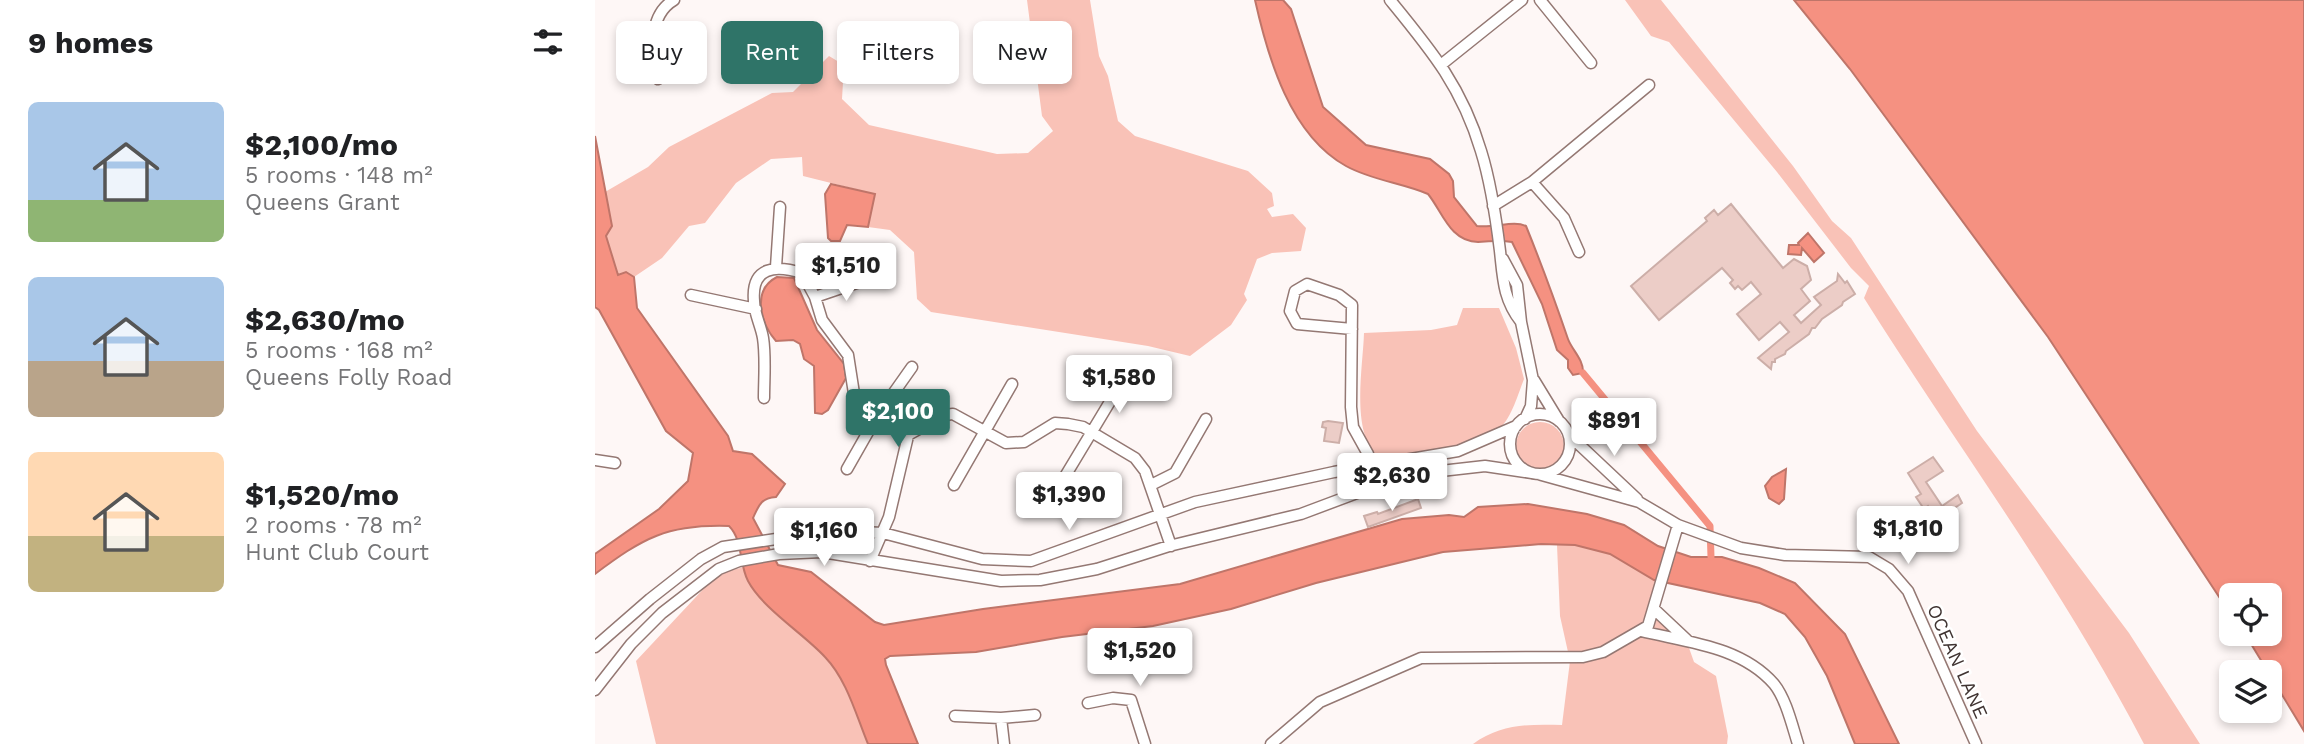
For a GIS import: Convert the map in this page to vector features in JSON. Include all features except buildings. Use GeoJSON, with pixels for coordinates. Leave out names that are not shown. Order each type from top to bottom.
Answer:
{"type":"FeatureCollection","features":[{"type":"Feature","properties":{"kind":"street"},"geometry":{"type":"LineString","coordinates":[[658,21],[665,6],[674,0]]}},
{"type":"Feature","properties":{"kind":"street"},"geometry":{"type":"LineString","coordinates":[[1390,0],[1442,64],[1469,114],[1482,152],[1496,222],[1506,298],[1521,322],[1533,380],[1531,406],[1525,419]]}},
{"type":"Feature","properties":{"kind":"street"},"geometry":{"type":"LineString","coordinates":[[1442,64],[1522,0]]}},
{"type":"Feature","properties":{"kind":"street"},"geometry":{"type":"LineString","coordinates":[[1541,0],[1591,63]]}},
{"type":"Feature","properties":{"kind":"street"},"geometry":{"type":"LineString","coordinates":[[1493,206],[1532,182],[1649,85]]}},
{"type":"Feature","properties":{"kind":"street"},"geometry":{"type":"LineString","coordinates":[[1532,182],[1564,218],[1579,252]]}},
{"type":"Feature","properties":{"kind":"street"},"geometry":{"type":"LineString","coordinates":[[776,267],[780,206]]}},
{"type":"Feature","properties":{"kind":"street"},"geometry":{"type":"LineString","coordinates":[[764,398],[764,341],[753,302],[758,278],[776,267],[802,272],[815,297],[822,320],[849,355],[855,400],[877,418],[908,436]]}},
{"type":"Feature","properties":{"kind":"street"},"geometry":{"type":"LineString","coordinates":[[815,297],[868,279]]}},
{"type":"Feature","properties":{"kind":"street"},"geometry":{"type":"LineString","coordinates":[[1352,329],[1297,324],[1290,311],[1295,292],[1307,284],[1339,295],[1352,305],[1353,427],[1368,454],[1373,487]]}},
{"type":"Feature","properties":{"kind":"street"},"geometry":{"type":"LineString","coordinates":[[691,295],[756,310]]}},
{"type":"Feature","properties":{"kind":"street"},"geometry":{"type":"LineString","coordinates":[[846,469],[912,367]]}},
{"type":"Feature","properties":{"kind":"street","name":"OCEAN LANE"},"geometry":{"type":"LineString","coordinates":[[1533,380],[1565,429],[1639,502],[1678,525],[1721,542],[1785,555],[1868,557],[1889,569],[1907,590],[1976,744]]}},
{"type":"Feature","properties":{"kind":"street"},"geometry":{"type":"LineString","coordinates":[[954,485],[987,432],[1012,384]]}},
{"type":"Feature","properties":{"kind":"street"},"geometry":{"type":"LineString","coordinates":[[1055,493],[1120,385]]}},
{"type":"Feature","properties":{"kind":"street"},"geometry":{"type":"LineString","coordinates":[[870,561],[883,533],[908,436],[944,415],[953,414],[1006,443],[1016,445],[1055,423],[1083,427],[1135,458],[1145,471],[1171,546]]}},
{"type":"Feature","properties":{"kind":"street"},"geometry":{"type":"LineString","coordinates":[[595,647],[701,559],[734,545],[829,531],[883,533],[982,559],[1031,561],[1195,502],[1334,472],[1371,468],[1468,448],[1516,426],[1525,419],[1542,415],[1565,429],[1569,449],[1563,462],[1552,471],[1535,474],[1518,464],[1512,454],[1511,437],[1516,426]]}},
{"type":"Feature","properties":{"kind":"street"},"geometry":{"type":"LineString","coordinates":[[1150,485],[1175,473],[1206,419]]}},
{"type":"Feature","properties":{"kind":"street"},"geometry":{"type":"LineString","coordinates":[[595,460],[615,463]]}},
{"type":"Feature","properties":{"kind":"street","name":"OCEAN LANE"},"geometry":{"type":"LineString","coordinates":[[595,690],[631,644],[662,614],[719,569],[739,561],[779,554],[822,552],[1018,582],[1070,576],[1171,546],[1301,514],[1373,487],[1432,472],[1468,467],[1485,466],[1535,474],[1639,502]]}},
{"type":"Feature","properties":{"kind":"street"},"geometry":{"type":"LineString","coordinates":[[1271,744],[1319,702],[1421,658],[1583,657],[1604,652],[1648,626],[1678,525]]}},
{"type":"Feature","properties":{"kind":"street"},"geometry":{"type":"LineString","coordinates":[[1654,609],[1687,641]]}},
{"type":"Feature","properties":{"kind":"street"},"geometry":{"type":"LineString","coordinates":[[1641,631],[1716,647],[1752,665],[1775,685],[1798,744]]}},
{"type":"Feature","properties":{"kind":"street"},"geometry":{"type":"LineString","coordinates":[[1088,703],[1113,698],[1131,701],[1145,744]]}},
{"type":"Feature","properties":{"kind":"street"},"geometry":{"type":"LineString","coordinates":[[955,716],[1001,718],[1035,715]]}},
{"type":"Feature","properties":{"kind":"street"},"geometry":{"type":"LineString","coordinates":[[1001,718],[1004,744]]}},
{"type":"Feature","properties":{"kind":"shaded area"},"geometry":{"type":"Polygon","coordinates":[[[1027,0],[1090,0],[1099,56],[1108,76],[1118,121],[1135,136],[1248,171],[1272,193],[1274,206],[1267,209],[1272,217],[1293,214],[1306,228],[1301,251],[1272,253],[1257,259],[1244,294],[1247,300],[1231,325],[1190,356],[1148,346],[931,312],[917,299],[914,252],[890,230],[868,227],[875,194],[803,176],[802,157],[771,159],[736,183],[705,223],[689,226],[662,258],[634,277],[626,272],[618,275],[606,236],[612,225],[605,192],[648,167],[669,147],[772,93],[793,92],[801,84],[823,84],[823,62],[829,56],[837,61],[837,84],[843,84],[842,99],[869,125],[997,154],[1028,153],[1053,131],[1042,116],[1038,84],[1072,84],[1072,21],[1030,21],[1027,0]]]}},
{"type":"Feature","properties":{"kind":"shaded area"},"geometry":{"type":"Polygon","coordinates":[[[1255,0],[1283,0],[1291,9],[1323,107],[1366,145],[1430,159],[1449,174],[1453,181],[1454,197],[1477,226],[1526,226],[1568,339],[1582,364],[1583,373],[1573,375],[1568,368],[1568,360],[1557,350],[1542,304],[1512,242],[1478,242],[1460,237],[1428,194],[1346,166],[1310,135],[1284,93],[1267,46],[1255,0]]]}},
{"type":"Feature","properties":{"kind":"shaded area"},"geometry":{"type":"Polygon","coordinates":[[[1625,0],[1661,0],[1793,166],[1832,221],[1851,238],[1977,431],[2129,633],[2200,744],[2144,744],[2113,686],[2044,573],[1864,298],[1869,286],[1851,268],[1777,172],[1669,42],[1651,36],[1625,0]]]}},
{"type":"Feature","properties":{"kind":"shaded area"},"geometry":{"type":"Polygon","coordinates":[[[1794,0],[2304,0],[2304,731],[2282,695],[2282,660],[2261,660],[2252,646],[2282,646],[2282,583],[2219,583],[2219,597],[2048,337],[1850,69],[1794,0]]]}},
{"type":"Feature","properties":{"kind":"shaded area"},"geometry":{"type":"Polygon","coordinates":[[[595,136],[612,226],[606,236],[618,275],[626,272],[634,277],[637,308],[728,436],[733,451],[752,454],[785,484],[776,497],[761,503],[753,518],[778,565],[811,572],[875,622],[884,625],[983,609],[1180,584],[1402,519],[1449,515],[1464,517],[1478,507],[1528,504],[1587,514],[1624,525],[1658,546],[1691,557],[1722,557],[1795,583],[1845,634],[1899,744],[1855,744],[1827,676],[1805,637],[1785,614],[1760,603],[1654,580],[1610,554],[1575,545],[1541,544],[1443,552],[1316,583],[1231,609],[1153,626],[1062,637],[976,652],[890,656],[885,659],[886,665],[918,744],[868,744],[850,698],[833,666],[763,601],[748,581],[737,538],[729,526],[689,528],[657,536],[627,551],[595,574],[595,554],[659,509],[688,481],[693,453],[666,431],[595,307],[595,136]]]}},
{"type":"Feature","properties":{"kind":"shaded area"},"geometry":{"type":"Polygon","coordinates":[[[831,184],[875,194],[868,227],[847,225],[840,241],[831,241],[828,238],[825,194],[831,184]]]}},
{"type":"Feature","properties":{"kind":"shaded area"},"geometry":{"type":"Polygon","coordinates":[[[1808,233],[1824,253],[1814,262],[1802,248],[1801,255],[1788,254],[1789,245],[1799,245],[1808,233]]]}},
{"type":"Feature","properties":{"kind":"shaded area"},"geometry":{"type":"Polygon","coordinates":[[[777,277],[794,278],[817,330],[844,364],[846,378],[828,410],[822,414],[815,413],[814,366],[804,359],[800,344],[793,340],[776,341],[763,317],[761,298],[769,283],[777,277]]]}},
{"type":"Feature","properties":{"kind":"shaded area"},"geometry":{"type":"Polygon","coordinates":[[[1463,308],[1499,308],[1516,348],[1524,379],[1508,418],[1490,435],[1460,445],[1379,458],[1370,447],[1361,417],[1364,333],[1431,330],[1457,325],[1463,308]]]}},
{"type":"Feature","properties":{"kind":"shaded area"},"geometry":{"type":"Polygon","coordinates":[[[1540,422],[1557,429],[1564,446],[1557,463],[1540,470],[1523,463],[1516,446],[1523,429],[1540,422]]]}},
{"type":"Feature","properties":{"kind":"shaded area"},"geometry":{"type":"Polygon","coordinates":[[[1786,469],[1784,499],[1779,504],[1769,498],[1765,486],[1772,477],[1786,469]]]}},
{"type":"Feature","properties":{"kind":"shaded area"},"geometry":{"type":"Polygon","coordinates":[[[1557,545],[1575,545],[1610,554],[1657,581],[1652,601],[1683,631],[1694,662],[1716,676],[1728,736],[1727,744],[1473,744],[1505,729],[1527,725],[1562,725],[1570,661],[1560,616],[1557,545]]]}},
{"type":"Feature","properties":{"kind":"shaded area"},"geometry":{"type":"Polygon","coordinates":[[[744,567],[750,582],[769,606],[818,650],[836,671],[868,744],[656,744],[636,661],[709,583],[721,573],[744,567]]]}},
{"type":"Feature","properties":{"kind":"waterway"},"geometry":{"type":"LineString","coordinates":[[1583,373],[1710,526],[1711,557]]}}]}
